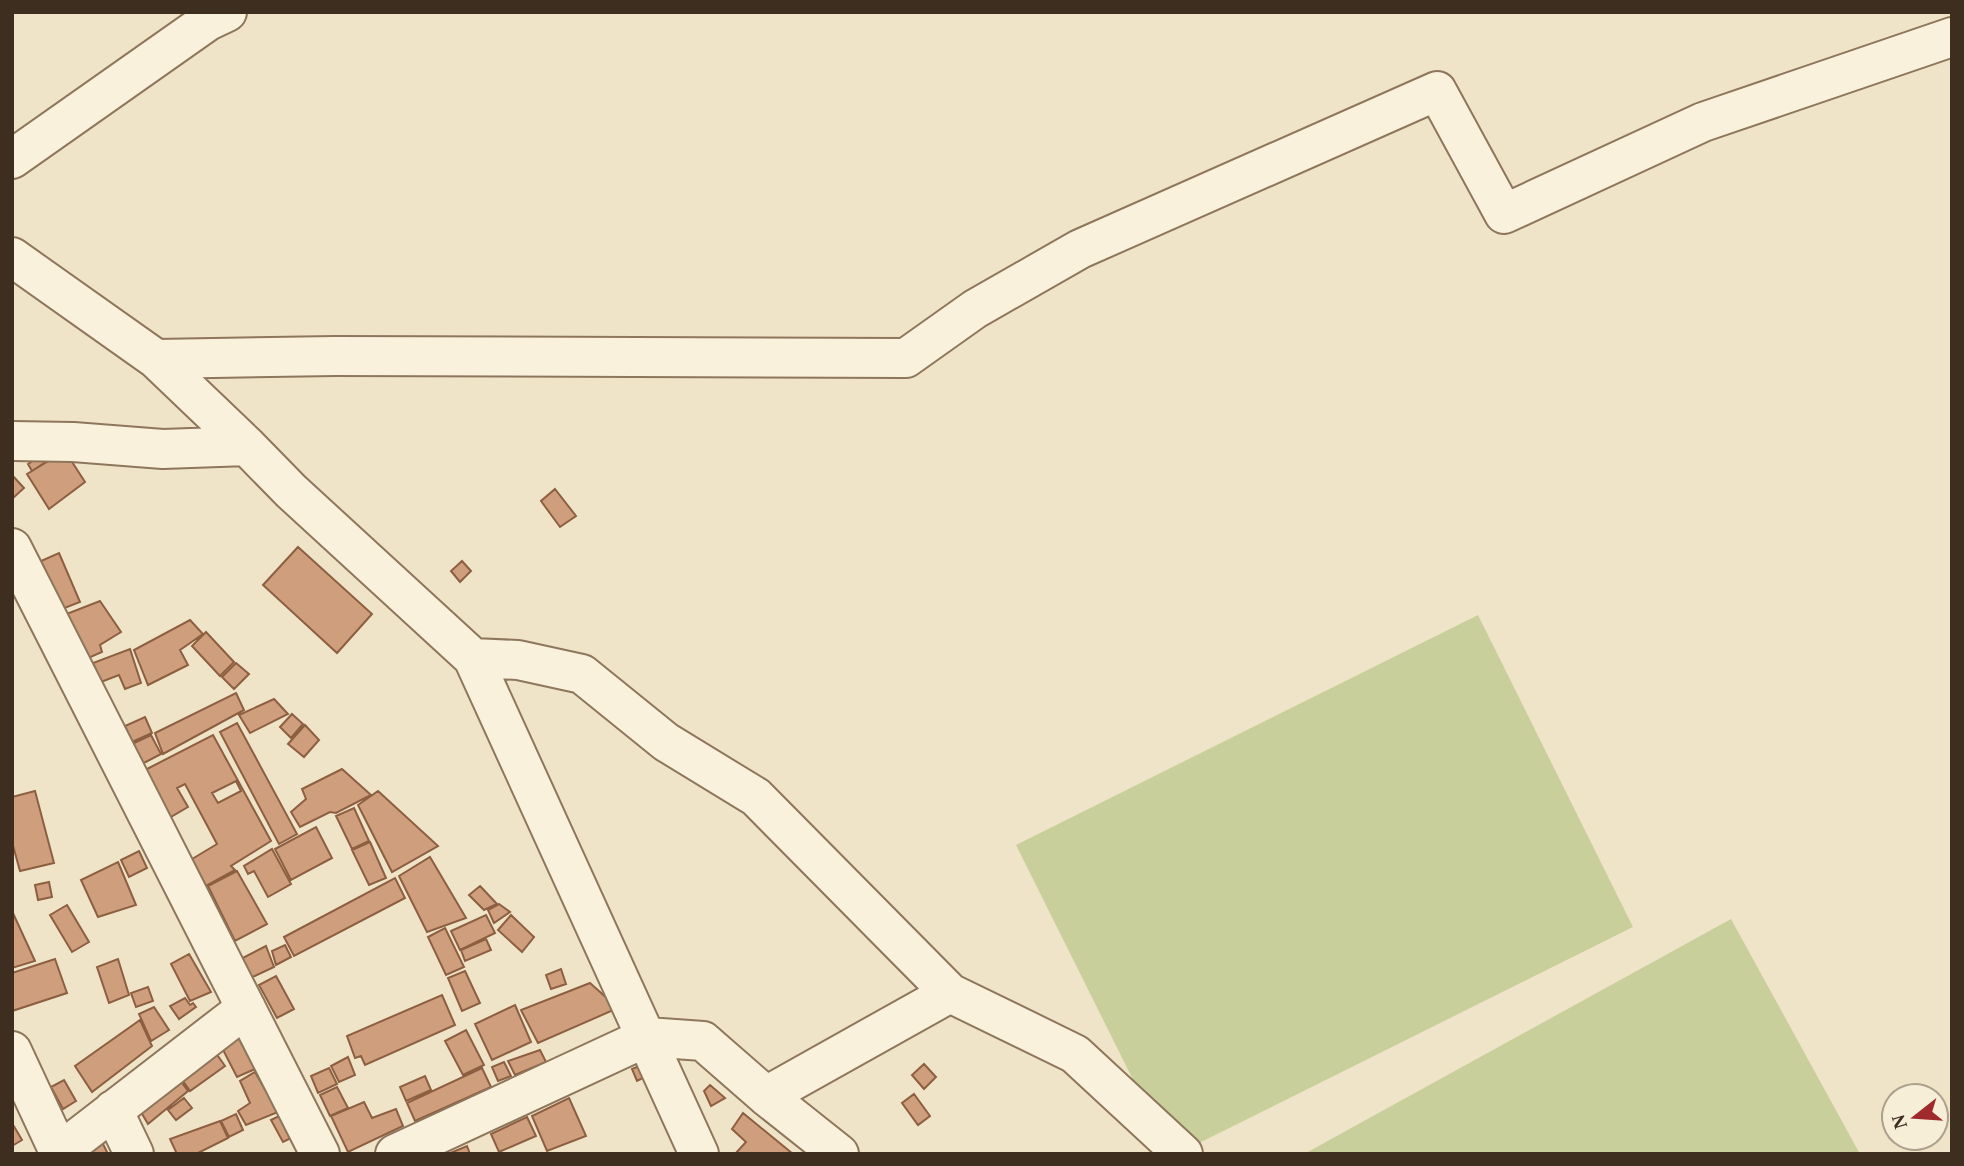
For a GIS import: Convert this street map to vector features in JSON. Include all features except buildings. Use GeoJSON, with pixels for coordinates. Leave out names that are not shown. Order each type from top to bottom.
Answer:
{"type":"FeatureCollection","features":[{"type":"Feature","properties":{"kind":"street"},"geometry":{"type":"LineString","coordinates":[[12,159],[213,15]]}},
{"type":"Feature","properties":{"kind":"street"},"geometry":{"type":"LineString","coordinates":[[156,359],[335,356],[906,358],[975,309],[1080,249],[1437,91],[1504,214],[1703,122],[1952,37]]}},
{"type":"Feature","properties":{"kind":"street"},"geometry":{"type":"LineString","coordinates":[[12,257],[156,359],[291,491],[473,658],[699,1154]]}},
{"type":"Feature","properties":{"kind":"street"},"geometry":{"type":"LineString","coordinates":[[12,441],[74,442],[163,449],[247,446]]}},
{"type":"Feature","properties":{"kind":"street"},"geometry":{"type":"LineString","coordinates":[[12,548],[320,1154]]}},
{"type":"Feature","properties":{"kind":"street"},"geometry":{"type":"LineString","coordinates":[[473,658],[517,660],[582,674],[666,742],[756,797],[950,993],[1075,1054],[1183,1154]]}},
{"type":"Feature","properties":{"kind":"street"},"geometry":{"type":"LineString","coordinates":[[766,1096],[950,993]]}},
{"type":"Feature","properties":{"kind":"street"},"geometry":{"type":"LineString","coordinates":[[12,1051],[58,1153],[246,1008]]}},
{"type":"Feature","properties":{"kind":"street"},"geometry":{"type":"LineString","coordinates":[[395,1154],[647,1037],[703,1041],[839,1154]]}},
{"type":"Feature","properties":{"kind":"street"},"geometry":{"type":"LineString","coordinates":[[113,1110],[134,1154]]}},
{"type":"Feature","properties":{"kind":"green space"},"geometry":{"type":"Polygon","coordinates":[[[1478,615],[1633,927],[1177,1154],[1170,1154],[1016,845],[1478,615]]]}},
{"type":"Feature","properties":{"kind":"green space"},"geometry":{"type":"Polygon","coordinates":[[[1731,919],[1860,1154],[1304,1154],[1731,919]]]}}]}
